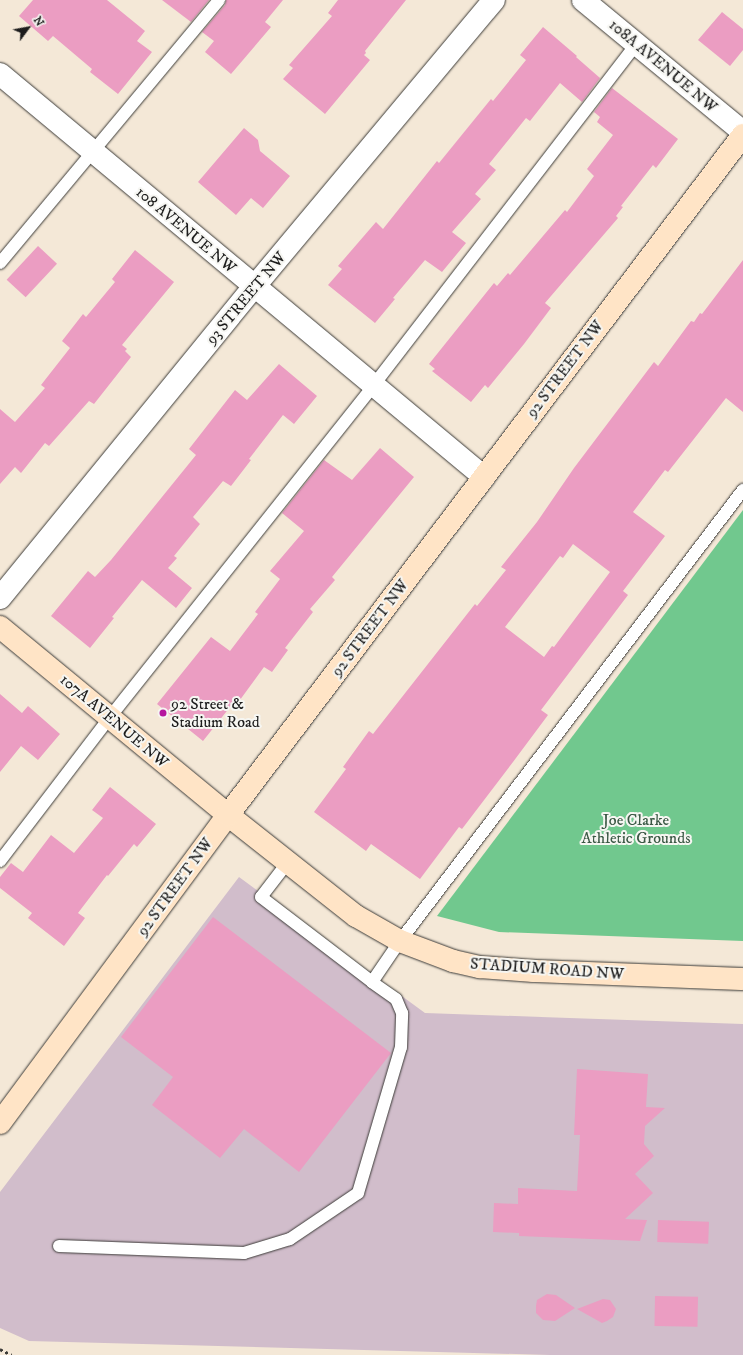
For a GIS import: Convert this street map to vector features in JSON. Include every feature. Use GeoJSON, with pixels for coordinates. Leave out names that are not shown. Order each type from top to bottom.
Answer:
{"type":"FeatureCollection","features":[{"type":"Feature","properties":{"kind":"street","name":"93 STREET NW"},"geometry":{"type":"LineString","coordinates":[[0,598],[254,287],[494,0]]}},
{"type":"Feature","properties":{"kind":"street","name":"108A AVENUE NW"},"geometry":{"type":"LineString","coordinates":[[583,0],[743,133]]}},
{"type":"Feature","properties":{"kind":"street","name":"108 AVENUE NW"},"geometry":{"type":"LineString","coordinates":[[0,74],[484,477]]}},
{"type":"Feature","properties":{"kind":"street","name":"92 STREET NW"},"geometry":{"type":"LineString","coordinates":[[0,1123],[228,815],[743,133]]}},
{"type":"Feature","properties":{"kind":"street","name":"107A AVENUE NW"},"geometry":{"type":"LineString","coordinates":[[0,627],[228,815]]}},
{"type":"Feature","properties":{"kind":"street","name":"STADIUM ROAD NW"},"geometry":{"type":"LineString","coordinates":[[228,815],[356,916],[400,941],[426,952],[480,967],[534,971],[743,979]]}},
{"type":"Feature","properties":{"kind":"lane"},"geometry":{"type":"LineString","coordinates":[[0,263],[219,0]]}},
{"type":"Feature","properties":{"kind":"lane"},"geometry":{"type":"LineString","coordinates":[[0,861],[110,717],[373,386],[636,44]]}},
{"type":"Feature","properties":{"kind":"lane"},"geometry":{"type":"LineString","coordinates":[[372,982],[400,941],[743,490]]}},
{"type":"Feature","properties":{"kind":"lane"},"geometry":{"type":"LineString","coordinates":[[59,1246],[244,1253],[290,1239],[358,1193],[401,1047],[402,1013],[396,999],[261,897],[288,862]]}},
{"type":"Feature","properties":{"kind":"path"},"geometry":{"type":"LineString","coordinates":[[0,1349],[12,1355]]}},
{"type":"Feature","properties":{"kind":"shaded area"},"geometry":{"type":"Polygon","coordinates":[[[239,877],[425,1013],[743,1024],[743,1355],[550,1355],[29,1341],[0,1328],[0,1192],[239,877]]]}},
{"type":"Feature","properties":{"kind":"green space","name":"Joe Clarke Athletic Grounds"},"geometry":{"type":"Polygon","coordinates":[[[743,510],[743,941],[499,932],[437,916],[743,510]]]}},
{"type":"Feature","properties":{"kind":"building"},"geometry":{"type":"Polygon","coordinates":[[[33,0],[107,0],[145,31],[137,41],[152,52],[118,94],[90,72],[92,69],[53,36],[48,41],[19,16],[33,0]]]}},
{"type":"Feature","properties":{"kind":"building"},"geometry":{"type":"Polygon","coordinates":[[[162,0],[209,0],[191,22],[162,0]]]}},
{"type":"Feature","properties":{"kind":"building"},"geometry":{"type":"Polygon","coordinates":[[[226,0],[283,0],[265,22],[271,27],[231,74],[205,52],[214,41],[202,32],[225,5],[226,0]]]}},
{"type":"Feature","properties":{"kind":"building"},"geometry":{"type":"Polygon","coordinates":[[[338,0],[406,0],[365,51],[366,53],[364,55],[370,60],[325,114],[283,79],[293,68],[289,65],[332,16],[328,13],[338,0]]]}},
{"type":"Feature","properties":{"kind":"building"},"geometry":{"type":"Polygon","coordinates":[[[722,12],[743,29],[743,50],[730,66],[698,40],[722,12]]]}},
{"type":"Feature","properties":{"kind":"building"},"geometry":{"type":"Polygon","coordinates":[[[543,27],[600,78],[582,102],[560,83],[530,121],[526,118],[489,164],[496,170],[475,194],[481,199],[452,232],[466,243],[442,272],[425,260],[393,298],[395,299],[375,323],[328,285],[342,269],[338,266],[376,222],[383,229],[437,161],[439,163],[491,99],[493,101],[526,60],[520,55],[543,27]]]}},
{"type":"Feature","properties":{"kind":"building"},"geometry":{"type":"Polygon","coordinates":[[[612,88],[678,139],[656,168],[653,165],[621,206],[623,207],[616,216],[618,218],[545,303],[551,308],[524,344],[488,388],[485,385],[471,402],[432,371],[435,369],[429,364],[494,283],[497,286],[508,273],[510,275],[565,210],[567,212],[594,176],[587,169],[613,135],[597,122],[600,117],[594,112],[612,88]]]}},
{"type":"Feature","properties":{"kind":"building"},"geometry":{"type":"Polygon","coordinates":[[[244,128],[258,140],[260,151],[290,176],[263,208],[251,198],[236,215],[198,182],[244,128]]]}},
{"type":"Feature","properties":{"kind":"building"},"geometry":{"type":"Polygon","coordinates":[[[38,246],[57,264],[26,297],[7,280],[38,246]]]}},
{"type":"Feature","properties":{"kind":"building"},"geometry":{"type":"Polygon","coordinates":[[[135,250],[174,282],[122,345],[127,349],[125,351],[131,357],[94,404],[89,401],[49,446],[45,443],[21,473],[15,467],[0,484],[0,409],[15,422],[45,388],[41,385],[70,348],[62,341],[83,314],[86,317],[115,282],[112,279],[135,250]]]}},
{"type":"Feature","properties":{"kind":"building"},"geometry":{"type":"Polygon","coordinates":[[[743,260],[743,412],[726,398],[668,472],[665,470],[633,512],[665,536],[623,591],[628,595],[541,710],[548,715],[462,829],[459,827],[420,879],[371,844],[366,851],[314,812],[346,769],[343,767],[369,731],[373,734],[475,604],[477,606],[506,570],[501,567],[537,522],[574,468],[654,362],[658,366],[691,321],[694,322],[700,313],[702,314],[743,260]],[[573,544],[563,558],[560,556],[505,627],[544,657],[552,646],[554,647],[610,572],[573,544]]]}},
{"type":"Feature","properties":{"kind":"building"},"geometry":{"type":"Polygon","coordinates":[[[279,364],[317,396],[294,424],[283,415],[249,459],[251,460],[231,486],[223,481],[193,517],[200,524],[174,556],[177,558],[168,568],[192,588],[176,608],[142,580],[112,617],[114,618],[90,648],[51,616],[88,571],[95,577],[111,560],[196,455],[189,449],[235,390],[247,400],[279,364]]]}},
{"type":"Feature","properties":{"kind":"building"},"geometry":{"type":"Polygon","coordinates":[[[380,448],[414,477],[332,577],[335,580],[310,609],[313,612],[285,648],[288,650],[272,672],[264,667],[237,704],[234,702],[203,741],[157,704],[211,637],[230,651],[258,614],[255,612],[280,579],[270,571],[304,531],[282,513],[324,460],[352,480],[380,448]]]}},
{"type":"Feature","properties":{"kind":"building"},"geometry":{"type":"Polygon","coordinates":[[[0,694],[22,713],[28,706],[60,734],[38,760],[21,746],[0,772],[0,694]]]}},
{"type":"Feature","properties":{"kind":"building"},"geometry":{"type":"Polygon","coordinates":[[[110,787],[156,824],[137,847],[134,844],[108,876],[107,875],[78,913],[85,918],[64,946],[28,918],[32,913],[0,888],[0,877],[11,863],[23,872],[51,835],[74,853],[103,818],[92,810],[110,787]]]}},
{"type":"Feature","properties":{"kind":"building"},"geometry":{"type":"Polygon","coordinates":[[[213,917],[391,1053],[299,1172],[244,1129],[220,1158],[152,1105],[173,1077],[121,1037],[213,917]]]}},
{"type":"Feature","properties":{"kind":"building"},"geometry":{"type":"Polygon","coordinates":[[[577,1069],[648,1074],[646,1107],[665,1108],[645,1126],[644,1144],[654,1156],[635,1174],[653,1193],[625,1219],[647,1220],[640,1241],[519,1236],[519,1233],[493,1232],[494,1203],[518,1204],[518,1188],[577,1191],[580,1135],[574,1135],[577,1069]]]}},
{"type":"Feature","properties":{"kind":"building"},"geometry":{"type":"Polygon","coordinates":[[[658,1220],[709,1222],[708,1244],[657,1242],[658,1220]]]}},
{"type":"Feature","properties":{"kind":"building"},"geometry":{"type":"Polygon","coordinates":[[[547,1294],[556,1295],[575,1308],[555,1321],[543,1320],[536,1313],[536,1306],[537,1300],[547,1294]]]}},
{"type":"Feature","properties":{"kind":"building"},"geometry":{"type":"Polygon","coordinates":[[[655,1296],[698,1297],[697,1327],[654,1326],[655,1296]]]}},
{"type":"Feature","properties":{"kind":"building"},"geometry":{"type":"Polygon","coordinates":[[[603,1299],[610,1300],[616,1309],[613,1317],[602,1323],[577,1309],[603,1299]]]}},
{"type":"Feature","properties":{"kind":"place","name":"92 Street & Stadium Road"},"geometry":{"type":"Point","coordinates":[163,713]}}]}
